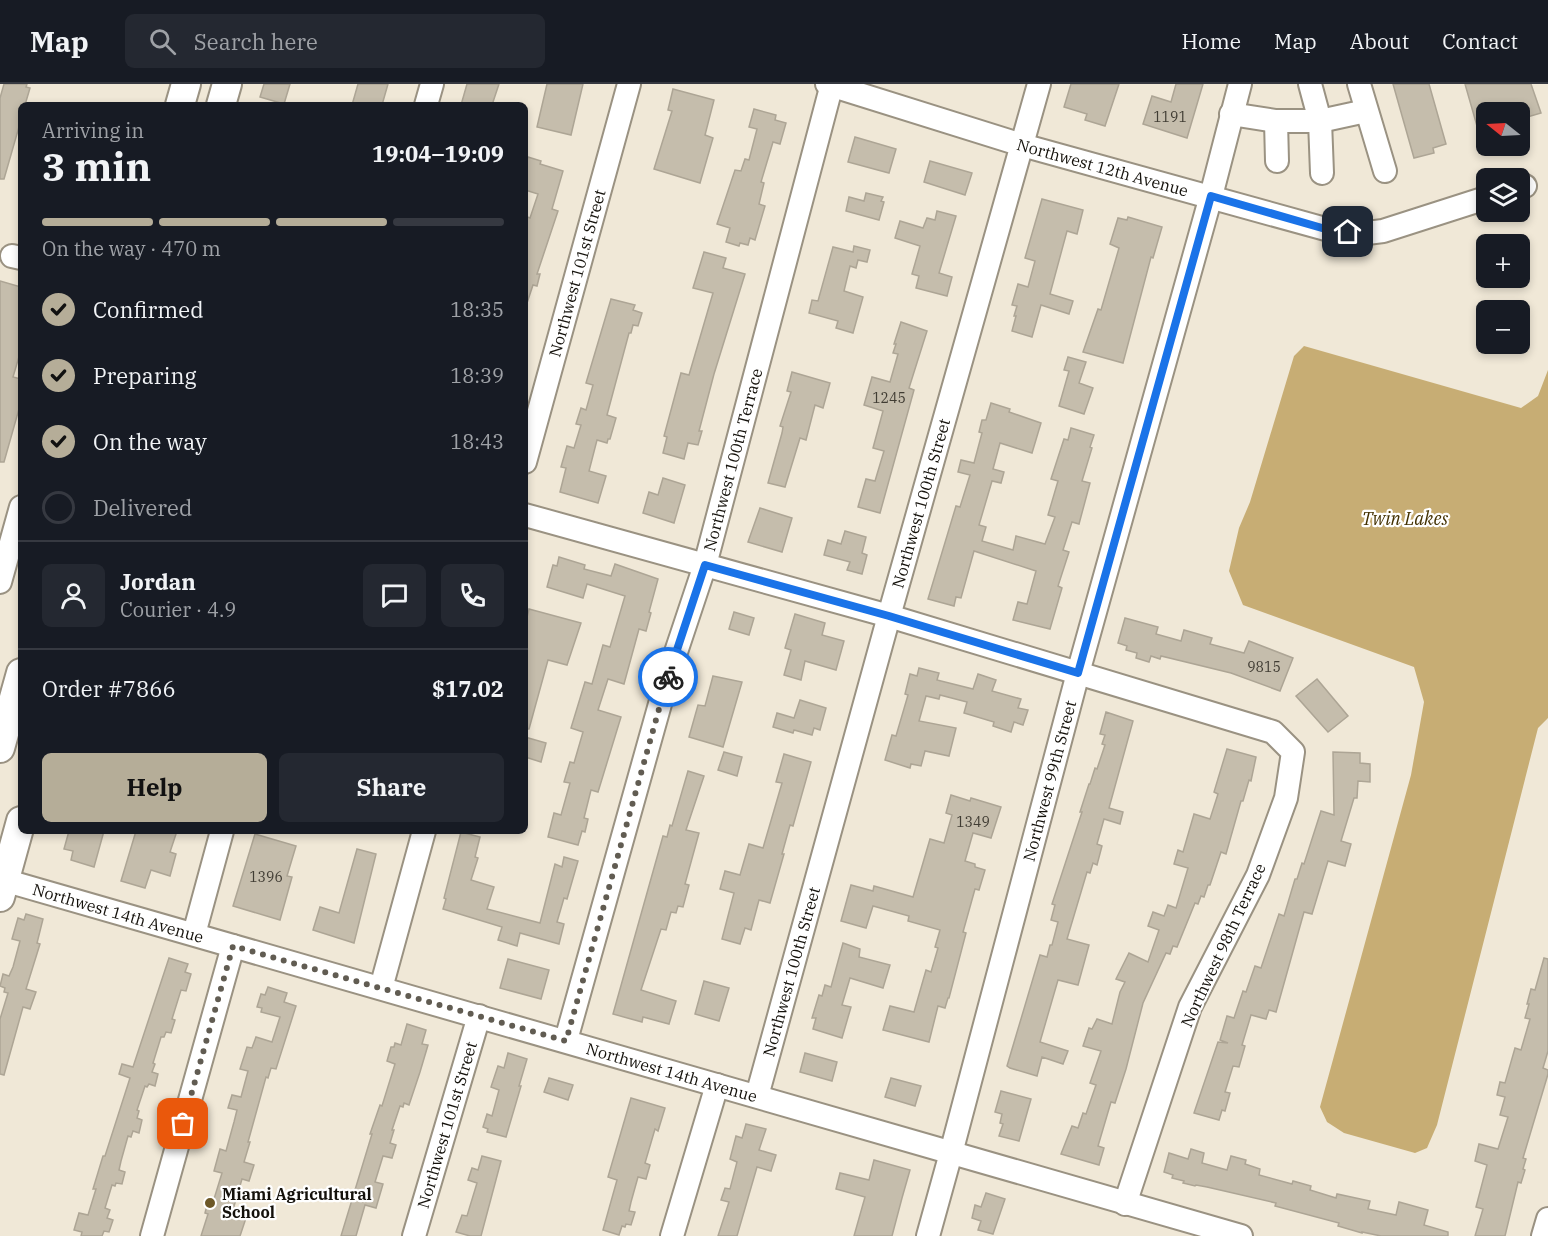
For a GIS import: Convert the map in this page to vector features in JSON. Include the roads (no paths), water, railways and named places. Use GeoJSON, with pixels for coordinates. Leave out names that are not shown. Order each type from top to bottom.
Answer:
{"type":"FeatureCollection","features":[{"type":"Feature","properties":{"kind":"main road"},"geometry":{"type":"LineString","coordinates":[[181,102],[186,84]]}},
{"type":"Feature","properties":{"kind":"main road"},"geometry":{"type":"LineString","coordinates":[[222,102],[227,84]]}},
{"type":"Feature","properties":{"kind":"main road"},"geometry":{"type":"LineString","coordinates":[[0,748],[18,684]]}},
{"type":"Feature","properties":{"kind":"main road"},"geometry":{"type":"LineString","coordinates":[[2,885],[18,831]]}},
{"type":"Feature","properties":{"kind":"street"},"geometry":{"type":"LineString","coordinates":[[427,102],[432,84]]}},
{"type":"Feature","properties":{"kind":"street","name":"Northwest 101st Street"},"geometry":{"type":"LineString","coordinates":[[528,451],[629,84]]}},
{"type":"Feature","properties":{"kind":"street","name":"Northwest 12th Avenue"},"geometry":{"type":"LineString","coordinates":[[830,84],[1022,145],[1329,230],[1367,233],[1383,231],[1476,201]]}},
{"type":"Feature","properties":{"kind":"street","name":"Northwest 100th Terrace"},"geometry":{"type":"LineString","coordinates":[[566,1041],[667,679],[705,565],[830,84]]}},
{"type":"Feature","properties":{"kind":"street","name":"Northwest 100th Street"},"geometry":{"type":"LineString","coordinates":[[757,1096],[1039,84]]}},
{"type":"Feature","properties":{"kind":"street","name":"Northwest 99th Street"},"geometry":{"type":"LineString","coordinates":[[928,1236],[1078,673],[1211,196],[1239,84]]}},
{"type":"Feature","properties":{"kind":"street"},"geometry":{"type":"LineString","coordinates":[[1310,84],[1320,121],[1322,173]]}},
{"type":"Feature","properties":{"kind":"street"},"geometry":{"type":"LineString","coordinates":[[1359,84],[1385,171]]}},
{"type":"Feature","properties":{"kind":"street"},"geometry":{"type":"LineString","coordinates":[[1231,114],[1276,121],[1320,121],[1366,111]]}},
{"type":"Feature","properties":{"kind":"street"},"geometry":{"type":"LineString","coordinates":[[1276,121],[1276,161]]}},
{"type":"Feature","properties":{"kind":"street"},"geometry":{"type":"LineString","coordinates":[[528,516],[889,616],[1078,673]]}},
{"type":"Feature","properties":{"kind":"street"},"geometry":{"type":"LineString","coordinates":[[0,582],[18,518]]}},
{"type":"Feature","properties":{"kind":"street","name":"Northwest 98th Terrace"},"geometry":{"type":"LineString","coordinates":[[1078,673],[1273,732],[1293,752],[1286,798],[1258,875],[1190,1007],[1125,1204]]}},
{"type":"Feature","properties":{"kind":"street"},"geometry":{"type":"LineString","coordinates":[[194,934],[221,834]]}},
{"type":"Feature","properties":{"kind":"street"},"geometry":{"type":"LineString","coordinates":[[381,988],[423,834]]}},
{"type":"Feature","properties":{"kind":"street","name":"Northwest 14th Avenue"},"geometry":{"type":"LineString","coordinates":[[2,885],[194,934],[757,1096],[1125,1204],[1190,1229],[1241,1236]]}},
{"type":"Feature","properties":{"kind":"street"},"geometry":{"type":"LineString","coordinates":[[152,1236],[233,946]]}},
{"type":"Feature","properties":{"kind":"street","name":"Northwest 101st Street"},"geometry":{"type":"LineString","coordinates":[[414,1236],[479,1016]]}},
{"type":"Feature","properties":{"kind":"street"},"geometry":{"type":"LineString","coordinates":[[672,1236],[717,1085]]}},
{"type":"Feature","properties":{"kind":"street"},"geometry":{"type":"LineString","coordinates":[[1543,1236],[1548,1219]]}},
{"type":"Feature","properties":{"kind":"water","name":"Twin Lakes"},"geometry":{"type":"Polygon","coordinates":[[[1304,346],[1521,408],[1538,396],[1548,370],[1548,718],[1538,728],[1437,1125],[1427,1148],[1415,1153],[1344,1133],[1327,1122],[1320,1107],[1411,775],[1424,702],[1414,667],[1243,605],[1229,571],[1239,528],[1250,502],[1294,356],[1304,346]]]}},
{"type":"Feature","properties":{"kind":"place","name":"Miami Agricultural School"},"geometry":{"type":"Point","coordinates":[210,1203]}}]}
